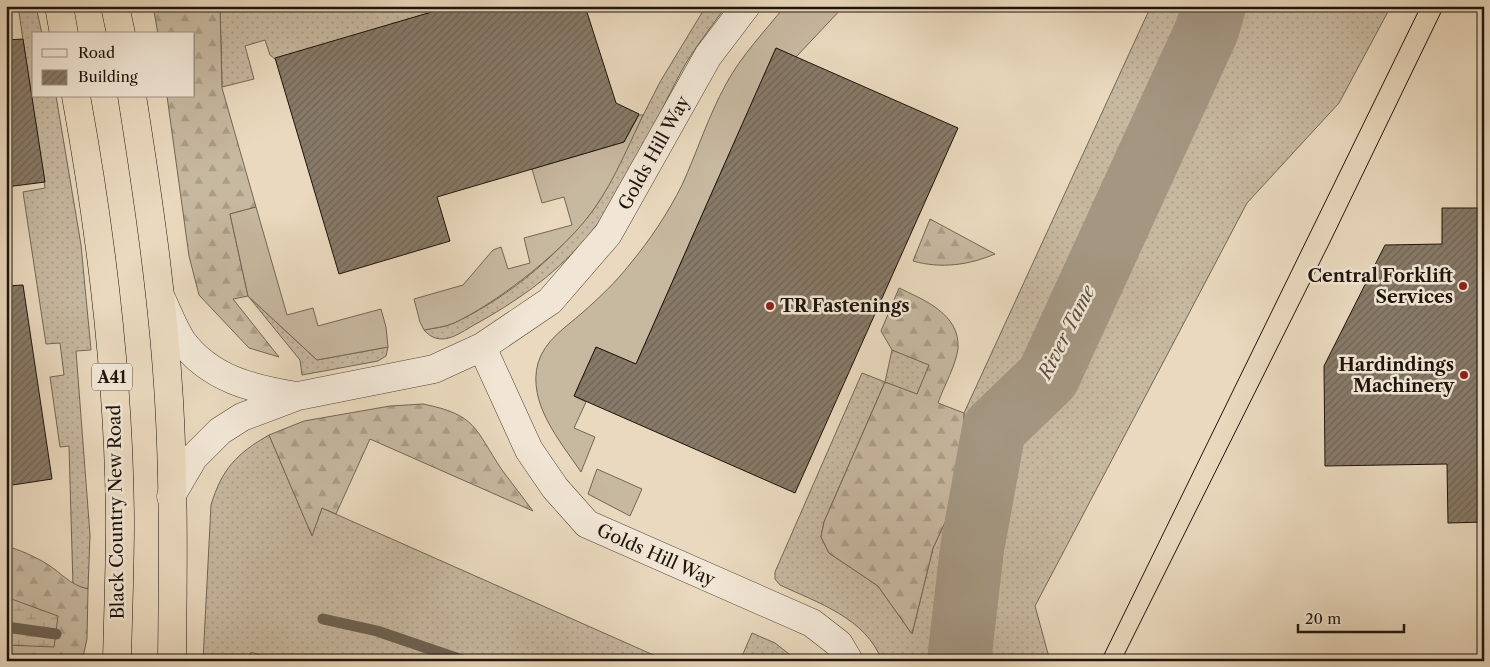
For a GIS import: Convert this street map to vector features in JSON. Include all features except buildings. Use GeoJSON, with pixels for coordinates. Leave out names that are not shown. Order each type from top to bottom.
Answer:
{"type":"FeatureCollection","features":[{"type":"Feature","properties":{"kind":"highway"},"geometry":{"type":"LineString","coordinates":[[59,6],[64,32]]}},
{"type":"Feature","properties":{"kind":"highway"},"geometry":{"type":"LineString","coordinates":[[115,6],[121,32]]}},
{"type":"Feature","properties":{"kind":"highway","name":"Black Country New Road"},"geometry":{"type":"LineString","coordinates":[[76,98],[102,266],[115,415],[120,520],[117,660]]}},
{"type":"Feature","properties":{"kind":"highway"},"geometry":{"type":"LineString","coordinates":[[132,98],[145,175],[169,401],[173,570],[172,661]]}},
{"type":"Feature","properties":{"kind":"street","name":"Golds Hill Way"},"geometry":{"type":"LineString","coordinates":[[171,496],[194,457],[220,431],[242,417],[298,396],[434,368],[482,347],[550,300],[608,234],[708,56],[746,6]]}},
{"type":"Feature","properties":{"kind":"street","name":"Golds Hill Way"},"geometry":{"type":"LineString","coordinates":[[159,293],[181,340],[196,358],[221,375],[254,389],[298,396]]}},
{"type":"Feature","properties":{"kind":"street","name":"Golds Hill Way"},"geometry":{"type":"LineString","coordinates":[[482,347],[529,450],[556,488],[587,524],[812,623],[839,644],[849,661]]}},
{"type":"Feature","properties":{"kind":"green space"},"geometry":{"type":"Polygon","coordinates":[[[18,6],[36,6],[42,32],[32,32],[32,98],[56,98],[81,245],[91,350],[76,351],[90,535],[88,589],[73,586],[69,446],[60,447],[50,377],[64,375],[60,343],[46,344],[23,192],[45,188],[18,6]]]}},
{"type":"Feature","properties":{"kind":"green space"},"geometry":{"type":"Polygon","coordinates":[[[153,6],[220,6],[222,88],[256,207],[230,214],[248,296],[233,299],[279,357],[249,348],[199,295],[189,256],[167,98],[195,98],[195,32],[158,32],[153,6]]]}},
{"type":"Feature","properties":{"kind":"green space"},"geometry":{"type":"Polygon","coordinates":[[[220,6],[452,6],[275,59],[270,55],[265,40],[245,46],[254,79],[222,87],[220,6]]]}},
{"type":"Feature","properties":{"kind":"green space"},"geometry":{"type":"Polygon","coordinates":[[[706,6],[726,6],[686,64],[625,182],[598,223],[582,243],[558,267],[532,288],[504,308],[461,333],[442,339],[430,335],[424,330],[454,323],[496,300],[516,286],[553,254],[586,219],[600,200],[660,82],[706,6]]]}},
{"type":"Feature","properties":{"kind":"green space"},"geometry":{"type":"Polygon","coordinates":[[[785,6],[844,6],[796,57],[776,48],[636,364],[596,347],[574,396],[586,402],[574,428],[595,437],[581,472],[555,434],[541,407],[537,393],[536,378],[541,355],[556,335],[625,271],[652,236],[682,185],[726,84],[746,54],[785,6]]]}},
{"type":"Feature","properties":{"kind":"green space"},"geometry":{"type":"Polygon","coordinates":[[[1151,6],[1391,6],[1339,103],[1247,203],[1035,606],[1050,661],[882,661],[875,646],[853,623],[825,606],[780,585],[775,579],[775,572],[862,373],[885,382],[824,522],[821,537],[829,553],[878,586],[912,634],[933,548],[962,486],[964,413],[1151,6]]]}},
{"type":"Feature","properties":{"kind":"green space"},"geometry":{"type":"Polygon","coordinates":[[[639,115],[643,115],[610,184],[593,210],[572,236],[524,278],[488,304],[454,323],[424,330],[414,299],[463,285],[493,250],[501,247],[508,269],[530,263],[524,238],[572,225],[564,197],[542,203],[532,169],[624,142],[639,115]]]}},
{"type":"Feature","properties":{"kind":"green space"},"geometry":{"type":"Polygon","coordinates":[[[256,207],[287,315],[313,308],[318,326],[381,309],[386,327],[388,347],[317,360],[248,296],[230,214],[256,207]]]}},
{"type":"Feature","properties":{"kind":"green space"},"geometry":{"type":"Polygon","coordinates":[[[930,219],[995,254],[955,265],[934,265],[913,261],[930,219]]]}},
{"type":"Feature","properties":{"kind":"green space"},"geometry":{"type":"Polygon","coordinates":[[[899,288],[939,310],[953,326],[957,336],[957,354],[938,403],[964,413],[962,486],[933,548],[912,634],[878,586],[829,553],[821,537],[824,522],[885,382],[917,394],[929,365],[892,350],[881,331],[899,288]]]}},
{"type":"Feature","properties":{"kind":"green space"},"geometry":{"type":"Polygon","coordinates":[[[248,296],[317,360],[388,347],[386,356],[378,361],[302,375],[300,360],[248,296]]]}},
{"type":"Feature","properties":{"kind":"green space"},"geometry":{"type":"Polygon","coordinates":[[[892,350],[930,364],[917,395],[885,382],[892,350]]]}},
{"type":"Feature","properties":{"kind":"green space"},"geometry":{"type":"Polygon","coordinates":[[[423,404],[454,413],[472,425],[502,470],[533,511],[370,439],[336,514],[322,508],[312,536],[269,435],[304,421],[390,406],[423,404]]]}},
{"type":"Feature","properties":{"kind":"green space"},"geometry":{"type":"Polygon","coordinates":[[[269,435],[312,535],[322,508],[667,661],[275,661],[251,652],[250,661],[203,661],[211,505],[225,472],[239,456],[269,435]]]}},
{"type":"Feature","properties":{"kind":"green space"},"geometry":{"type":"Polygon","coordinates":[[[597,469],[642,489],[630,516],[588,494],[597,469]]]}},
{"type":"Feature","properties":{"kind":"green space"},"geometry":{"type":"Polygon","coordinates":[[[6,546],[37,558],[70,582],[88,589],[87,639],[82,661],[6,661],[6,546]]]}},
{"type":"Feature","properties":{"kind":"green space"},"geometry":{"type":"Polygon","coordinates":[[[6,597],[58,616],[54,647],[6,645],[6,597]]]}},
{"type":"Feature","properties":{"kind":"green space"},"geometry":{"type":"Polygon","coordinates":[[[752,633],[775,643],[798,661],[740,661],[752,633]]]}},
{"type":"Feature","properties":{"kind":"waterway","name":"River Tame"},"geometry":{"type":"LineString","coordinates":[[959,661],[972,549],[994,429],[1048,377],[1207,30],[1214,6]]}},
{"type":"Feature","properties":{"kind":"waterway"},"geometry":{"type":"LineString","coordinates":[[323,619],[377,631],[465,661]]}},
{"type":"Feature","properties":{"kind":"waterway"},"geometry":{"type":"LineString","coordinates":[[6,627],[56,634]]}},
{"type":"Feature","properties":{"kind":"tram line"},"geometry":{"type":"LineString","coordinates":[[1101,661],[1421,6]]}},
{"type":"Feature","properties":{"kind":"tram line"},"geometry":{"type":"LineString","coordinates":[[1121,661],[1330,242],[1444,6]]}},
{"type":"Feature","properties":{"kind":"place","name":"Central Forklift Services"},"geometry":{"type":"Point","coordinates":[1463,286]}},
{"type":"Feature","properties":{"kind":"place","name":"TR Fastenings"},"geometry":{"type":"Point","coordinates":[770,306]}},
{"type":"Feature","properties":{"kind":"place","name":"Hardindings Machinery"},"geometry":{"type":"Point","coordinates":[1464,375]}}]}
